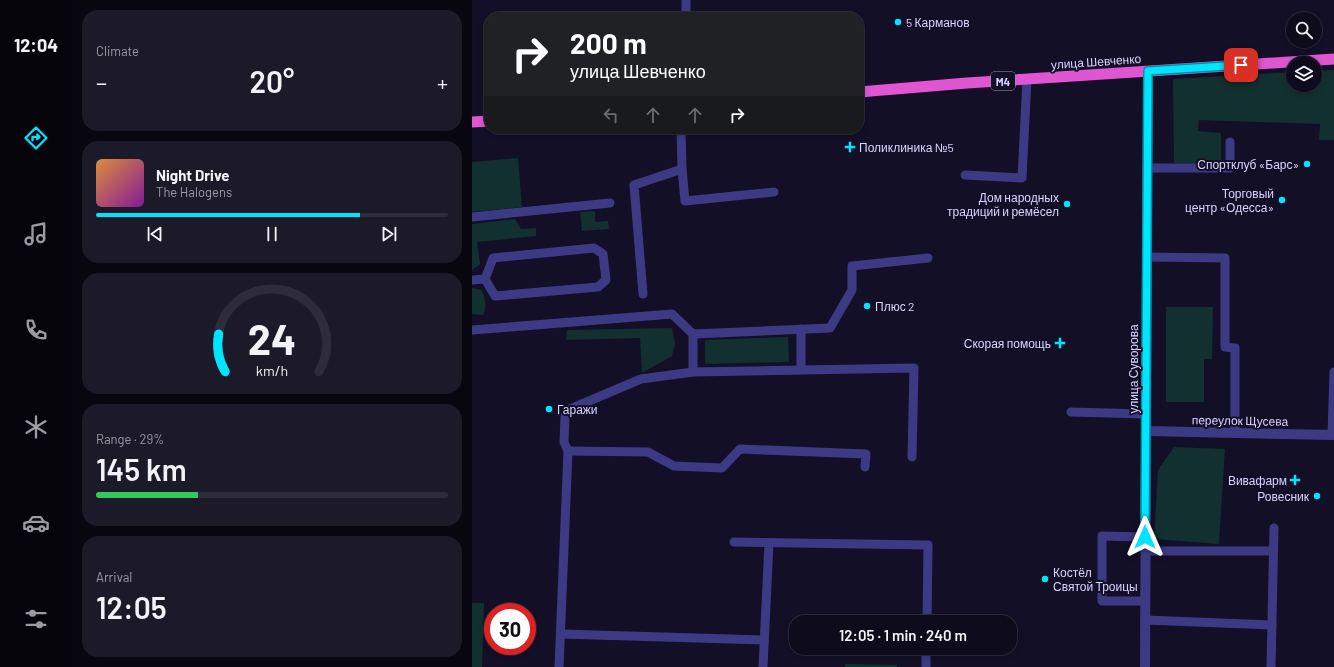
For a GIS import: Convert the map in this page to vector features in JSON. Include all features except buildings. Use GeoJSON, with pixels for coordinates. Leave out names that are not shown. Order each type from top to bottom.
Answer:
{"type":"FeatureCollection","features":[{"type":"Feature","properties":{"kind":"highway","name":"улица Шевченко"},"geometry":{"type":"LineString","coordinates":[[864,92],[1027,79],[1334,59]]}},
{"type":"Feature","properties":{"kind":"highway"},"geometry":{"type":"LineString","coordinates":[[472,122],[484,121]]}},
{"type":"Feature","properties":{"kind":"street","name":"улица Суворова"},"geometry":{"type":"LineString","coordinates":[[1145,667],[1148,71]]}},
{"type":"Feature","properties":{"kind":"street","name":"переулок Щусева"},"geometry":{"type":"LineString","coordinates":[[1146,431],[1333,435]]}},
{"type":"Feature","properties":{"kind":"lane"},"geometry":{"type":"LineString","coordinates":[[686,0],[686,12]]}},
{"type":"Feature","properties":{"kind":"lane"},"geometry":{"type":"LineString","coordinates":[[965,175],[1022,178],[1027,79]]}},
{"type":"Feature","properties":{"kind":"lane"},"geometry":{"type":"LineString","coordinates":[[681,134],[685,201],[774,192]]}},
{"type":"Feature","properties":{"kind":"lane"},"geometry":{"type":"LineString","coordinates":[[1147,168],[1230,168],[1230,142]]}},
{"type":"Feature","properties":{"kind":"lane"},"geometry":{"type":"LineString","coordinates":[[643,294],[634,185],[682,169]]}},
{"type":"Feature","properties":{"kind":"lane"},"geometry":{"type":"LineString","coordinates":[[472,217],[610,203]]}},
{"type":"Feature","properties":{"kind":"lane"},"geometry":{"type":"LineString","coordinates":[[594,248],[603,254],[606,280],[598,287],[495,296],[485,280],[493,258],[594,248]]}},
{"type":"Feature","properties":{"kind":"lane"},"geometry":{"type":"LineString","coordinates":[[1147,257],[1225,258],[1225,347],[1235,348],[1235,433]]}},
{"type":"Feature","properties":{"kind":"lane"},"geometry":{"type":"LineString","coordinates":[[472,330],[672,314],[693,334],[830,328],[852,290],[852,266],[928,258]]}},
{"type":"Feature","properties":{"kind":"lane"},"geometry":{"type":"LineString","coordinates":[[472,280],[485,280]]}},
{"type":"Feature","properties":{"kind":"lane"},"geometry":{"type":"LineString","coordinates":[[801,329],[801,369]]}},
{"type":"Feature","properties":{"kind":"lane"},"geometry":{"type":"LineString","coordinates":[[693,334],[693,372]]}},
{"type":"Feature","properties":{"kind":"lane"},"geometry":{"type":"LineString","coordinates":[[559,667],[568,451],[564,442],[565,416],[570,409],[641,379],[693,372],[914,368],[912,457]]}},
{"type":"Feature","properties":{"kind":"lane"},"geometry":{"type":"LineString","coordinates":[[1333,435],[1334,372]]}},
{"type":"Feature","properties":{"kind":"lane"},"geometry":{"type":"LineString","coordinates":[[1071,412],[1146,414]]}},
{"type":"Feature","properties":{"kind":"lane"},"geometry":{"type":"LineString","coordinates":[[568,451],[648,452],[674,466],[722,468],[740,449],[866,454],[865,467]]}},
{"type":"Feature","properties":{"kind":"lane"},"geometry":{"type":"LineString","coordinates":[[1270,667],[1274,528]]}},
{"type":"Feature","properties":{"kind":"lane"},"geometry":{"type":"LineString","coordinates":[[1145,537],[1102,536],[1102,601],[1145,601]]}},
{"type":"Feature","properties":{"kind":"lane"},"geometry":{"type":"LineString","coordinates":[[734,542],[928,545],[927,615]]}},
{"type":"Feature","properties":{"kind":"lane"},"geometry":{"type":"LineString","coordinates":[[763,667],[769,543]]}},
{"type":"Feature","properties":{"kind":"lane"},"geometry":{"type":"LineString","coordinates":[[1145,551],[1273,551]]}},
{"type":"Feature","properties":{"kind":"lane"},"geometry":{"type":"LineString","coordinates":[[1145,620],[1272,625]]}},
{"type":"Feature","properties":{"kind":"lane"},"geometry":{"type":"LineString","coordinates":[[561,634],[764,640]]}},
{"type":"Feature","properties":{"kind":"lane"},"geometry":{"type":"LineString","coordinates":[[926,655],[926,667]]}},
{"type":"Feature","properties":{"kind":"green space"},"geometry":{"type":"Polygon","coordinates":[[[1334,70],[1334,140],[1319,140],[1320,124],[1199,120],[1198,131],[1221,133],[1221,164],[1174,163],[1173,79],[1286,72],[1286,92],[1322,92],[1322,71],[1334,70]]]}},
{"type":"Feature","properties":{"kind":"green space"},"geometry":{"type":"Polygon","coordinates":[[[518,158],[522,207],[472,212],[472,162],[518,158]]]}},
{"type":"Feature","properties":{"kind":"green space"},"geometry":{"type":"Polygon","coordinates":[[[595,211],[595,222],[608,221],[609,229],[582,231],[580,212],[595,211]]]}},
{"type":"Feature","properties":{"kind":"green space"},"geometry":{"type":"Polygon","coordinates":[[[515,219],[521,229],[536,228],[536,236],[477,242],[480,264],[472,270],[472,224],[515,219]]]}},
{"type":"Feature","properties":{"kind":"green space"},"geometry":{"type":"Polygon","coordinates":[[[472,288],[482,290],[485,303],[483,315],[472,314],[472,288]]]}},
{"type":"Feature","properties":{"kind":"green space"},"geometry":{"type":"Polygon","coordinates":[[[1166,307],[1213,307],[1212,359],[1204,359],[1204,402],[1166,402],[1166,307]]]}},
{"type":"Feature","properties":{"kind":"green space"},"geometry":{"type":"Polygon","coordinates":[[[672,328],[675,343],[672,356],[642,373],[640,338],[566,340],[567,330],[672,328]]]}},
{"type":"Feature","properties":{"kind":"green space"},"geometry":{"type":"Polygon","coordinates":[[[788,337],[789,362],[705,364],[705,340],[788,337]]]}},
{"type":"Feature","properties":{"kind":"green space"},"geometry":{"type":"Polygon","coordinates":[[[1174,447],[1225,449],[1219,544],[1154,539],[1158,470],[1174,447]]]}},
{"type":"Feature","properties":{"kind":"green space"},"geometry":{"type":"Polygon","coordinates":[[[472,603],[484,603],[482,667],[472,667],[472,603]]]}},
{"type":"Feature","properties":{"kind":"green space"},"geometry":{"type":"Polygon","coordinates":[[[845,664],[897,665],[897,667],[845,667],[845,664]]]}},
{"type":"Feature","properties":{"kind":"place","name":"5 Карманов"},"geometry":{"type":"Point","coordinates":[898,22]}},
{"type":"Feature","properties":{"kind":"place","name":"Поликлиника №5"},"geometry":{"type":"Point","coordinates":[850,147]}},
{"type":"Feature","properties":{"kind":"place","name":"Спортклуб «Барс»"},"geometry":{"type":"Point","coordinates":[1307,164]}},
{"type":"Feature","properties":{"kind":"place","name":"Торговый центр «Одесса»"},"geometry":{"type":"Point","coordinates":[1282,200]}},
{"type":"Feature","properties":{"kind":"place","name":"Дом народных традиций и ремёсел"},"geometry":{"type":"Point","coordinates":[1067,204]}},
{"type":"Feature","properties":{"kind":"place","name":"Плюс 2"},"geometry":{"type":"Point","coordinates":[867,306]}},
{"type":"Feature","properties":{"kind":"place","name":"Скорая помощь"},"geometry":{"type":"Point","coordinates":[1060,343]}},
{"type":"Feature","properties":{"kind":"place","name":"Гаражи"},"geometry":{"type":"Point","coordinates":[549,409]}},
{"type":"Feature","properties":{"kind":"place","name":"Вивафарм"},"geometry":{"type":"Point","coordinates":[1295,480]}},
{"type":"Feature","properties":{"kind":"place","name":"Ровесник"},"geometry":{"type":"Point","coordinates":[1317,496]}},
{"type":"Feature","properties":{"kind":"place","name":"Костёл Святой Троицы"},"geometry":{"type":"Point","coordinates":[1045,579]}},
{"type":"Feature","properties":{"kind":"route"},"geometry":{"type":"LineString","coordinates":[[1145,537],[1148,71],[1241,65]]}}]}
